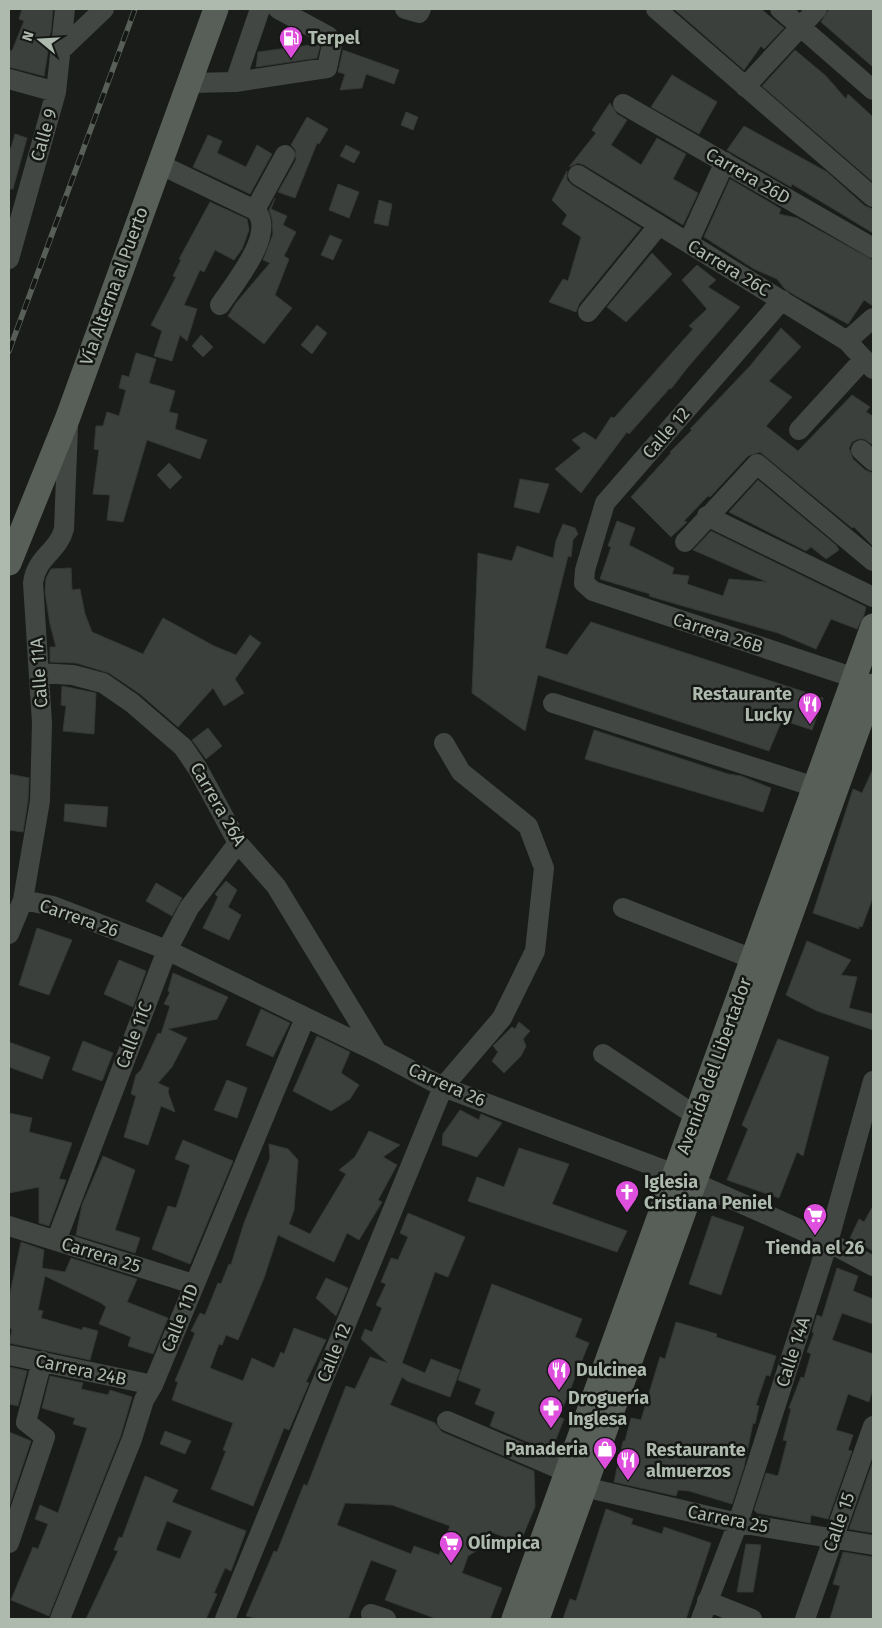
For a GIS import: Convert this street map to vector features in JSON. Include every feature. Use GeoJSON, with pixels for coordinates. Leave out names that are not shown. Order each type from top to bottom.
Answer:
{"type":"FeatureCollection","features":[{"type":"Feature","properties":{"kind":"main road","name":"Vía Alterna al Puerto"},"geometry":{"type":"LineString","coordinates":[[9,563],[68,417],[216,9]]}},
{"type":"Feature","properties":{"kind":"main road","name":"Avenida del Libertador"},"geometry":{"type":"LineString","coordinates":[[536,1619],[576,1480],[685,1178],[866,724],[864,682],[873,626]]}},
{"type":"Feature","properties":{"kind":"main road","name":"Avenida del Libertador"},"geometry":{"type":"LineString","coordinates":[[685,1178],[696,1116],[815,787],[864,682]]}},
{"type":"Feature","properties":{"kind":"main road","name":"Avenida del Libertador"},"geometry":{"type":"LineString","coordinates":[[514,1619],[576,1480]]}},
{"type":"Feature","properties":{"kind":"street","name":"Calle 9"},"geometry":{"type":"LineString","coordinates":[[9,258],[56,92],[65,9]]}},
{"type":"Feature","properties":{"kind":"street"},"geometry":{"type":"LineString","coordinates":[[60,51],[104,9]]}},
{"type":"Feature","properties":{"kind":"street"},"geometry":{"type":"LineString","coordinates":[[235,82],[260,9]]}},
{"type":"Feature","properties":{"kind":"street"},"geometry":{"type":"LineString","coordinates":[[188,84],[235,82],[327,68],[332,44],[328,36],[278,9]]}},
{"type":"Feature","properties":{"kind":"street"},"geometry":{"type":"LineString","coordinates":[[405,9],[419,14],[421,9]]}},
{"type":"Feature","properties":{"kind":"street"},"geometry":{"type":"LineString","coordinates":[[656,9],[873,197]]}},
{"type":"Feature","properties":{"kind":"street"},"geometry":{"type":"LineString","coordinates":[[780,9],[873,90]]}},
{"type":"Feature","properties":{"kind":"street"},"geometry":{"type":"LineString","coordinates":[[745,86],[817,9]]}},
{"type":"Feature","properties":{"kind":"street"},"geometry":{"type":"LineString","coordinates":[[9,80],[56,92]]}},
{"type":"Feature","properties":{"kind":"street","name":"Carrera 26D"},"geometry":{"type":"LineString","coordinates":[[623,104],[873,248]]}},
{"type":"Feature","properties":{"kind":"street"},"geometry":{"type":"LineString","coordinates":[[255,210],[285,155]]}},
{"type":"Feature","properties":{"kind":"street"},"geometry":{"type":"LineString","coordinates":[[688,243],[725,162]]}},
{"type":"Feature","properties":{"kind":"street"},"geometry":{"type":"LineString","coordinates":[[159,164],[255,210],[259,214],[262,224],[256,250],[220,305]]}},
{"type":"Feature","properties":{"kind":"street","name":"Carrera 26C"},"geometry":{"type":"LineString","coordinates":[[578,175],[847,341],[869,364]]}},
{"type":"Feature","properties":{"kind":"street"},"geometry":{"type":"LineString","coordinates":[[588,312],[659,225]]}},
{"type":"Feature","properties":{"kind":"street","name":"Calle 12"},"geometry":{"type":"LineString","coordinates":[[584,583],[585,570],[605,503],[782,300]]}},
{"type":"Feature","properties":{"kind":"street"},"geometry":{"type":"LineString","coordinates":[[847,341],[873,318]]}},
{"type":"Feature","properties":{"kind":"street"},"geometry":{"type":"LineString","coordinates":[[799,430],[869,364]]}},
{"type":"Feature","properties":{"kind":"street","name":"Calle 11A"},"geometry":{"type":"LineString","coordinates":[[9,934],[24,900],[40,800],[42,723],[33,583],[34,572],[40,562],[58,544],[64,529],[68,417]]}},
{"type":"Feature","properties":{"kind":"street"},"geometry":{"type":"LineString","coordinates":[[685,542],[706,516],[756,464],[873,561]]}},
{"type":"Feature","properties":{"kind":"street"},"geometry":{"type":"LineString","coordinates":[[706,516],[873,597]]}},
{"type":"Feature","properties":{"kind":"street","name":"Carrera 26B"},"geometry":{"type":"LineString","coordinates":[[584,583],[592,592],[864,682]]}},
{"type":"Feature","properties":{"kind":"street","name":"Carrera 26A"},"geometry":{"type":"LineString","coordinates":[[40,673],[74,675],[104,684],[132,704],[183,747],[198,769],[238,843],[276,886],[377,1052]]}},
{"type":"Feature","properties":{"kind":"street"},"geometry":{"type":"LineString","coordinates":[[553,703],[815,787]]}},
{"type":"Feature","properties":{"kind":"street","name":"Calle 12"},"geometry":{"type":"LineString","coordinates":[[225,1619],[443,1087],[502,1018],[535,952],[544,868],[528,826],[461,772],[444,743]]}},
{"type":"Feature","properties":{"kind":"street","name":"Calle 11C"},"geometry":{"type":"LineString","coordinates":[[56,1241],[167,950],[190,908],[238,843]]}},
{"type":"Feature","properties":{"kind":"street","name":"Carrera 26"},"geometry":{"type":"LineString","coordinates":[[24,900],[52,906],[167,950],[377,1052],[443,1087],[685,1178],[828,1242],[873,1266]]}},
{"type":"Feature","properties":{"kind":"street"},"geometry":{"type":"LineString","coordinates":[[623,908],[753,959]]}},
{"type":"Feature","properties":{"kind":"street","name":"Calle 11D"},"geometry":{"type":"LineString","coordinates":[[60,1619],[132,1440],[144,1400],[152,1386],[305,1018]]}},
{"type":"Feature","properties":{"kind":"street"},"geometry":{"type":"LineString","coordinates":[[603,1054],[696,1116]]}},
{"type":"Feature","properties":{"kind":"street","name":"Calle 14A"},"geometry":{"type":"LineString","coordinates":[[704,1610],[738,1523],[828,1242],[873,1080]]}},
{"type":"Feature","properties":{"kind":"street","name":"Carrera 25"},"geometry":{"type":"LineString","coordinates":[[9,1226],[193,1284]]}},
{"type":"Feature","properties":{"kind":"street","name":"Carrera 24B"},"geometry":{"type":"LineString","coordinates":[[9,1355],[152,1386]]}},
{"type":"Feature","properties":{"kind":"street"},"geometry":{"type":"LineString","coordinates":[[9,1543],[45,1437],[26,1422],[42,1361]]}},
{"type":"Feature","properties":{"kind":"street","name":"Carrera 25"},"geometry":{"type":"LineString","coordinates":[[447,1420],[576,1480],[738,1523],[834,1537],[873,1545]]}},
{"type":"Feature","properties":{"kind":"street","name":"Calle 15"},"geometry":{"type":"LineString","coordinates":[[805,1619],[873,1426]]}},
{"type":"Feature","properties":{"kind":"street"},"geometry":{"type":"LineString","coordinates":[[704,1610],[752,1619]]}},
{"type":"Feature","properties":{"kind":"building"},"geometry":{"type":"Polygon","coordinates":[[[22,9],[53,9],[51,31],[46,48],[48,51],[44,76],[9,67],[9,50],[12,51],[24,21],[19,19],[22,9]]]}},
{"type":"Feature","properties":{"kind":"building"},"geometry":{"type":"Polygon","coordinates":[[[674,9],[761,9],[784,28],[764,49],[761,46],[744,70],[674,9]]]}},
{"type":"Feature","properties":{"kind":"building"},"geometry":{"type":"Polygon","coordinates":[[[829,9],[873,9],[873,67],[821,22],[829,9]]]}},
{"type":"Feature","properties":{"kind":"building"},"geometry":{"type":"Polygon","coordinates":[[[318,44],[320,46],[317,58],[256,67],[258,52],[318,44]]]}},
{"type":"Feature","properties":{"kind":"building"},"geometry":{"type":"Polygon","coordinates":[[[343,50],[399,70],[394,84],[366,74],[362,88],[340,90],[345,74],[338,72],[343,50]]]}},
{"type":"Feature","properties":{"kind":"building"},"geometry":{"type":"Polygon","coordinates":[[[795,50],[826,76],[846,99],[848,94],[873,117],[873,182],[762,86],[795,50]]]}},
{"type":"Feature","properties":{"kind":"building"},"geometry":{"type":"Polygon","coordinates":[[[672,75],[717,102],[699,134],[651,107],[672,75]]]}},
{"type":"Feature","properties":{"kind":"building"},"geometry":{"type":"Polygon","coordinates":[[[610,103],[617,114],[627,120],[611,145],[641,165],[657,138],[686,154],[673,179],[698,193],[683,225],[584,165],[578,163],[569,167],[596,133],[592,130],[610,103]]]}},
{"type":"Feature","properties":{"kind":"building"},"geometry":{"type":"Polygon","coordinates":[[[406,112],[418,117],[413,130],[401,125],[406,112]]]}},
{"type":"Feature","properties":{"kind":"building"},"geometry":{"type":"Polygon","coordinates":[[[307,117],[328,129],[319,144],[317,143],[295,198],[278,192],[296,160],[295,149],[291,145],[307,117]]]}},
{"type":"Feature","properties":{"kind":"building"},"geometry":{"type":"Polygon","coordinates":[[[744,126],[827,172],[865,206],[873,209],[873,233],[792,184],[791,187],[727,150],[744,126]]]}},
{"type":"Feature","properties":{"kind":"building"},"geometry":{"type":"Polygon","coordinates":[[[15,134],[27,138],[13,189],[9,189],[9,147],[11,148],[15,134]]]}},
{"type":"Feature","properties":{"kind":"building"},"geometry":{"type":"Polygon","coordinates":[[[208,135],[222,141],[217,153],[246,167],[257,145],[272,154],[250,194],[193,167],[208,135]]]}},
{"type":"Feature","properties":{"kind":"building"},"geometry":{"type":"Polygon","coordinates":[[[346,145],[360,152],[354,163],[340,156],[346,145]]]}},
{"type":"Feature","properties":{"kind":"building"},"geometry":{"type":"Polygon","coordinates":[[[567,171],[567,180],[572,185],[641,228],[579,304],[576,312],[549,302],[563,279],[568,281],[581,237],[562,224],[567,215],[552,200],[567,171]]]}},
{"type":"Feature","properties":{"kind":"building"},"geometry":{"type":"Polygon","coordinates":[[[730,179],[781,209],[779,214],[797,218],[873,260],[873,306],[864,300],[848,324],[796,296],[785,289],[777,279],[754,269],[704,237],[730,179]]]}},
{"type":"Feature","properties":{"kind":"building"},"geometry":{"type":"Polygon","coordinates":[[[338,184],[359,192],[349,218],[329,210],[338,184]]]}},
{"type":"Feature","properties":{"kind":"building"},"geometry":{"type":"Polygon","coordinates":[[[275,198],[271,209],[287,216],[283,225],[296,232],[284,256],[289,259],[275,295],[292,308],[264,344],[228,316],[236,303],[270,263],[263,260],[273,234],[269,210],[275,198]]]}},
{"type":"Feature","properties":{"kind":"building"},"geometry":{"type":"Polygon","coordinates":[[[379,200],[392,204],[388,226],[374,223],[379,200]]]}},
{"type":"Feature","properties":{"kind":"building"},"geometry":{"type":"Polygon","coordinates":[[[210,202],[247,219],[249,230],[242,249],[234,260],[215,250],[204,272],[200,270],[184,305],[197,309],[187,341],[180,335],[172,361],[154,356],[162,331],[151,325],[176,277],[173,276],[181,260],[179,259],[210,202]]]}},
{"type":"Feature","properties":{"kind":"building"},"geometry":{"type":"Polygon","coordinates":[[[330,235],[342,240],[333,260],[321,255],[330,235]]]}},
{"type":"Feature","properties":{"kind":"building"},"geometry":{"type":"Polygon","coordinates":[[[652,253],[672,274],[626,322],[607,307],[652,253]]]}},
{"type":"Feature","properties":{"kind":"building"},"geometry":{"type":"Polygon","coordinates":[[[697,265],[716,280],[708,287],[740,307],[671,389],[629,434],[627,432],[581,493],[555,469],[581,448],[572,440],[584,432],[596,440],[611,417],[614,418],[693,329],[689,326],[707,309],[682,280],[697,265]]]}},
{"type":"Feature","properties":{"kind":"building"},"geometry":{"type":"Polygon","coordinates":[[[317,325],[327,333],[312,354],[301,345],[317,325]]]}},
{"type":"Feature","properties":{"kind":"building"},"geometry":{"type":"Polygon","coordinates":[[[781,328],[801,347],[769,381],[792,397],[766,426],[798,451],[852,395],[870,407],[866,412],[873,416],[873,445],[864,439],[858,439],[852,442],[849,448],[853,459],[865,470],[873,473],[873,546],[854,527],[852,528],[760,452],[748,456],[710,497],[708,496],[684,521],[687,522],[671,537],[631,497],[692,430],[690,429],[750,366],[781,328]]]}},
{"type":"Feature","properties":{"kind":"building"},"geometry":{"type":"Polygon","coordinates":[[[201,335],[213,347],[203,357],[192,346],[201,335]]]}},
{"type":"Feature","properties":{"kind":"building"},"geometry":{"type":"Polygon","coordinates":[[[136,353],[156,359],[149,383],[175,391],[169,412],[178,414],[175,429],[207,440],[200,459],[147,440],[123,522],[107,520],[110,495],[93,494],[99,450],[94,449],[96,426],[103,426],[107,412],[119,416],[126,390],[119,388],[122,375],[129,377],[136,353]]]}},
{"type":"Feature","properties":{"kind":"building"},"geometry":{"type":"Polygon","coordinates":[[[169,463],[182,477],[170,489],[157,475],[169,463]]]}},
{"type":"Feature","properties":{"kind":"building"},"geometry":{"type":"Polygon","coordinates":[[[520,479],[549,484],[539,513],[514,507],[520,479]]]}},
{"type":"Feature","properties":{"kind":"building"},"geometry":{"type":"Polygon","coordinates":[[[758,480],[836,545],[839,550],[826,559],[811,547],[806,551],[729,512],[758,480]]]}},
{"type":"Feature","properties":{"kind":"building"},"geometry":{"type":"Polygon","coordinates":[[[617,521],[635,528],[629,545],[674,568],[672,574],[689,576],[687,584],[723,596],[729,579],[767,582],[693,550],[711,531],[866,607],[864,615],[857,629],[831,619],[816,649],[778,633],[649,596],[650,594],[600,579],[611,547],[608,546],[617,521]]]}},
{"type":"Feature","properties":{"kind":"building"},"geometry":{"type":"Polygon","coordinates":[[[563,524],[575,528],[578,534],[573,540],[571,557],[568,556],[545,648],[567,655],[591,622],[823,698],[812,730],[782,720],[769,751],[538,675],[525,731],[472,693],[478,553],[512,561],[517,546],[553,558],[556,541],[563,524]]]}},
{"type":"Feature","properties":{"kind":"building"},"geometry":{"type":"Polygon","coordinates":[[[71,568],[72,590],[80,589],[85,614],[92,632],[143,654],[163,618],[214,646],[236,655],[250,635],[261,643],[235,679],[244,693],[224,706],[213,688],[178,727],[140,694],[109,673],[76,663],[50,662],[50,647],[56,647],[45,592],[46,578],[51,569],[71,568]]]}},
{"type":"Feature","properties":{"kind":"building"},"geometry":{"type":"Polygon","coordinates":[[[62,686],[96,693],[94,734],[63,731],[66,706],[61,705],[62,686]]]}},
{"type":"Feature","properties":{"kind":"building"},"geometry":{"type":"Polygon","coordinates":[[[208,728],[222,746],[206,759],[192,740],[208,728]]]}},
{"type":"Feature","properties":{"kind":"building"},"geometry":{"type":"Polygon","coordinates":[[[594,730],[728,774],[741,776],[771,788],[763,812],[585,759],[594,730]]]}},
{"type":"Feature","properties":{"kind":"building"},"geometry":{"type":"Polygon","coordinates":[[[873,769],[873,897],[862,927],[859,926],[859,929],[813,913],[853,789],[862,793],[873,769]]]}},
{"type":"Feature","properties":{"kind":"building"},"geometry":{"type":"Polygon","coordinates":[[[9,774],[29,778],[23,832],[9,830],[9,774]]]}},
{"type":"Feature","properties":{"kind":"building"},"geometry":{"type":"Polygon","coordinates":[[[65,804],[108,807],[106,827],[64,821],[65,804]]]}},
{"type":"Feature","properties":{"kind":"building"},"geometry":{"type":"Polygon","coordinates":[[[226,881],[237,890],[228,907],[241,915],[229,940],[203,928],[218,897],[215,894],[226,881]]]}},
{"type":"Feature","properties":{"kind":"building"},"geometry":{"type":"Polygon","coordinates":[[[156,883],[182,898],[172,916],[146,901],[156,883]]]}},
{"type":"Feature","properties":{"kind":"building"},"geometry":{"type":"Polygon","coordinates":[[[37,928],[72,940],[49,995],[19,985],[37,928]]]}},
{"type":"Feature","properties":{"kind":"building"},"geometry":{"type":"Polygon","coordinates":[[[807,941],[851,960],[841,975],[857,977],[849,1008],[873,1014],[873,1030],[817,1011],[786,995],[807,941]]]}},
{"type":"Feature","properties":{"kind":"building"},"geometry":{"type":"Polygon","coordinates":[[[119,960],[146,971],[133,1007],[104,994],[119,960]]]}},
{"type":"Feature","properties":{"kind":"building"},"geometry":{"type":"Polygon","coordinates":[[[173,973],[228,997],[217,1019],[168,1029],[187,1038],[172,1067],[158,1083],[169,1088],[168,1092],[175,1112],[161,1106],[148,1145],[124,1137],[136,1096],[131,1094],[136,1075],[141,1070],[158,1033],[161,1034],[170,1006],[164,1004],[170,992],[168,991],[173,973]]]}},
{"type":"Feature","properties":{"kind":"building"},"geometry":{"type":"Polygon","coordinates":[[[261,1009],[290,1023],[273,1057],[246,1045],[261,1009]]]}},
{"type":"Feature","properties":{"kind":"building"},"geometry":{"type":"Polygon","coordinates":[[[519,1022],[530,1031],[523,1039],[526,1046],[521,1056],[504,1073],[492,1061],[498,1052],[493,1046],[512,1027],[515,1029],[519,1022]]]}},
{"type":"Feature","properties":{"kind":"building"},"geometry":{"type":"Polygon","coordinates":[[[317,1036],[350,1052],[341,1073],[359,1085],[350,1099],[331,1111],[293,1091],[317,1036]]]}},
{"type":"Feature","properties":{"kind":"building"},"geometry":{"type":"Polygon","coordinates":[[[778,1039],[829,1057],[803,1156],[797,1152],[779,1198],[727,1180],[748,1129],[742,1125],[778,1039]]]}},
{"type":"Feature","properties":{"kind":"building"},"geometry":{"type":"Polygon","coordinates":[[[83,1041],[113,1053],[102,1081],[72,1070],[83,1041]]]}},
{"type":"Feature","properties":{"kind":"building"},"geometry":{"type":"Polygon","coordinates":[[[9,1042],[50,1057],[42,1079],[9,1067],[9,1042]]]}},
{"type":"Feature","properties":{"kind":"building"},"geometry":{"type":"Polygon","coordinates":[[[227,1080],[247,1088],[237,1118],[214,1110],[227,1080]]]}},
{"type":"Feature","properties":{"kind":"building"},"geometry":{"type":"Polygon","coordinates":[[[460,1110],[479,1120],[481,1114],[502,1123],[477,1157],[442,1145],[443,1134],[460,1110]]]}},
{"type":"Feature","properties":{"kind":"building"},"geometry":{"type":"Polygon","coordinates":[[[9,1113],[32,1118],[29,1132],[72,1143],[59,1179],[66,1180],[49,1226],[39,1223],[39,1187],[9,1193],[9,1113]]]}},
{"type":"Feature","properties":{"kind":"building"},"geometry":{"type":"Polygon","coordinates":[[[369,1131],[400,1145],[383,1157],[397,1165],[378,1200],[382,1202],[359,1240],[347,1233],[334,1262],[278,1235],[264,1278],[238,1340],[226,1335],[222,1345],[219,1344],[210,1368],[243,1381],[252,1358],[274,1368],[281,1352],[284,1354],[294,1328],[326,1340],[306,1382],[309,1383],[289,1430],[284,1428],[253,1506],[211,1489],[226,1451],[223,1450],[233,1423],[172,1400],[178,1382],[175,1381],[195,1333],[191,1331],[200,1313],[205,1315],[218,1283],[221,1284],[229,1264],[231,1265],[244,1223],[270,1158],[269,1144],[288,1149],[298,1160],[294,1210],[289,1224],[310,1234],[346,1174],[339,1170],[355,1157],[369,1131]]]}},
{"type":"Feature","properties":{"kind":"building"},"geometry":{"type":"Polygon","coordinates":[[[183,1140],[233,1161],[190,1264],[152,1249],[168,1206],[176,1208],[190,1165],[175,1159],[183,1140]]]}},
{"type":"Feature","properties":{"kind":"building"},"geometry":{"type":"Polygon","coordinates":[[[519,1148],[569,1164],[552,1204],[627,1231],[617,1252],[468,1201],[477,1177],[504,1187],[519,1148]]]}},
{"type":"Feature","properties":{"kind":"building"},"geometry":{"type":"Polygon","coordinates":[[[103,1156],[135,1170],[115,1230],[140,1238],[135,1253],[76,1235],[82,1205],[103,1156]]]}},
{"type":"Feature","properties":{"kind":"building"},"geometry":{"type":"Polygon","coordinates":[[[873,1206],[873,1251],[850,1238],[859,1219],[864,1222],[873,1206]]]}},
{"type":"Feature","properties":{"kind":"building"},"geometry":{"type":"Polygon","coordinates":[[[408,1213],[465,1237],[448,1277],[435,1272],[402,1363],[425,1373],[431,1359],[460,1370],[450,1397],[407,1381],[402,1377],[390,1405],[435,1423],[442,1432],[534,1471],[535,1507],[520,1543],[491,1532],[481,1548],[468,1556],[462,1573],[502,1588],[490,1619],[437,1619],[385,1600],[397,1570],[371,1560],[348,1619],[259,1619],[246,1616],[274,1551],[277,1552],[304,1484],[307,1486],[346,1386],[355,1389],[370,1357],[388,1363],[361,1339],[365,1329],[372,1332],[382,1308],[376,1305],[386,1284],[381,1282],[391,1258],[398,1260],[408,1237],[400,1233],[408,1213]],[[345,1503],[337,1525],[411,1554],[414,1546],[439,1555],[450,1526],[392,1505],[345,1503]]]}},
{"type":"Feature","properties":{"kind":"building"},"geometry":{"type":"Polygon","coordinates":[[[712,1216],[744,1227],[721,1295],[689,1284],[712,1216]]]}},
{"type":"Feature","properties":{"kind":"building"},"geometry":{"type":"Polygon","coordinates":[[[21,1242],[44,1250],[42,1268],[65,1272],[71,1258],[137,1279],[127,1302],[168,1318],[153,1354],[128,1346],[131,1337],[99,1324],[106,1307],[101,1303],[45,1276],[38,1310],[43,1311],[41,1318],[82,1330],[83,1327],[98,1331],[90,1360],[9,1343],[12,1330],[9,1326],[9,1298],[21,1242]]]}},
{"type":"Feature","properties":{"kind":"building"},"geometry":{"type":"Polygon","coordinates":[[[837,1268],[858,1276],[853,1291],[873,1299],[873,1324],[842,1313],[832,1340],[873,1354],[873,1389],[869,1402],[848,1394],[836,1430],[853,1435],[848,1450],[852,1451],[828,1519],[811,1515],[810,1523],[757,1513],[754,1510],[766,1473],[778,1476],[787,1441],[783,1440],[791,1409],[789,1408],[801,1377],[804,1378],[811,1354],[807,1352],[814,1333],[812,1332],[817,1315],[822,1317],[837,1268]]]}},
{"type":"Feature","properties":{"kind":"building"},"geometry":{"type":"Polygon","coordinates":[[[326,1278],[348,1288],[336,1316],[316,1298],[326,1278]]]}},
{"type":"Feature","properties":{"kind":"building"},"geometry":{"type":"Polygon","coordinates":[[[492,1284],[582,1319],[575,1337],[589,1343],[559,1417],[564,1419],[551,1452],[490,1426],[495,1412],[475,1404],[481,1389],[458,1380],[492,1284]]]}},
{"type":"Feature","properties":{"kind":"building"},"geometry":{"type":"Polygon","coordinates":[[[676,1322],[717,1334],[716,1337],[776,1356],[770,1376],[766,1375],[756,1405],[759,1406],[755,1424],[753,1423],[744,1467],[732,1504],[689,1491],[678,1490],[676,1496],[614,1482],[623,1441],[625,1441],[631,1418],[641,1420],[660,1357],[665,1359],[676,1322]]]}},
{"type":"Feature","properties":{"kind":"building"},"geometry":{"type":"Polygon","coordinates":[[[9,1367],[27,1371],[18,1406],[9,1404],[9,1367]]]}},
{"type":"Feature","properties":{"kind":"building"},"geometry":{"type":"Polygon","coordinates":[[[50,1376],[83,1383],[81,1389],[108,1395],[110,1390],[132,1397],[121,1435],[49,1616],[11,1600],[33,1547],[38,1549],[48,1524],[35,1519],[40,1505],[58,1513],[87,1428],[73,1424],[75,1418],[42,1408],[50,1376]]]}},
{"type":"Feature","properties":{"kind":"building"},"geometry":{"type":"Polygon","coordinates":[[[165,1431],[191,1441],[185,1454],[160,1444],[165,1431]]]}},
{"type":"Feature","properties":{"kind":"building"},"geometry":{"type":"Polygon","coordinates":[[[9,1432],[31,1441],[9,1507],[9,1432]]]}},
{"type":"Feature","properties":{"kind":"building"},"geometry":{"type":"Polygon","coordinates":[[[873,1461],[873,1533],[849,1529],[873,1461]]]}},
{"type":"Feature","properties":{"kind":"building"},"geometry":{"type":"Polygon","coordinates":[[[145,1476],[178,1490],[172,1502],[246,1531],[231,1571],[225,1568],[214,1593],[217,1594],[206,1619],[86,1619],[118,1551],[114,1550],[119,1537],[122,1538],[145,1476]],[[167,1521],[156,1550],[180,1559],[192,1531],[167,1521]]]}},
{"type":"Feature","properties":{"kind":"building"},"geometry":{"type":"Polygon","coordinates":[[[606,1509],[633,1519],[631,1524],[662,1534],[664,1527],[711,1543],[686,1619],[563,1619],[570,1599],[576,1601],[606,1509]]]}},
{"type":"Feature","properties":{"kind":"building"},"geometry":{"type":"Polygon","coordinates":[[[746,1544],[761,1545],[753,1592],[737,1592],[746,1544]]]}},
{"type":"Feature","properties":{"kind":"building"},"geometry":{"type":"Polygon","coordinates":[[[843,1552],[873,1557],[873,1619],[830,1619],[840,1586],[833,1584],[843,1552]]]}},
{"type":"Feature","properties":{"kind":"railway"},"geometry":{"type":"LineString","coordinates":[[9,351],[135,9]]}},
{"type":"Feature","properties":{"kind":"place","name":"Terpel"},"geometry":{"type":"Point","coordinates":[291,59]}},
{"type":"Feature","properties":{"kind":"place","name":"Restaurante Lucky"},"geometry":{"type":"Point","coordinates":[810,725]}},
{"type":"Feature","properties":{"kind":"place","name":"Iglesia Cristiana Peniel"},"geometry":{"type":"Point","coordinates":[627,1213]}},
{"type":"Feature","properties":{"kind":"place","name":"Tienda el 26"},"geometry":{"type":"Point","coordinates":[815,1236]}},
{"type":"Feature","properties":{"kind":"place","name":"Dulcinea"},"geometry":{"type":"Point","coordinates":[559,1391]}},
{"type":"Feature","properties":{"kind":"place","name":"Droguería Inglesa"},"geometry":{"type":"Point","coordinates":[551,1429]}},
{"type":"Feature","properties":{"kind":"place","name":"Panaderia"},"geometry":{"type":"Point","coordinates":[605,1470]}},
{"type":"Feature","properties":{"kind":"place","name":"Restaurante almuerzos"},"geometry":{"type":"Point","coordinates":[628,1481]}},
{"type":"Feature","properties":{"kind":"place","name":"Olímpica"},"geometry":{"type":"Point","coordinates":[451,1564]}}]}
